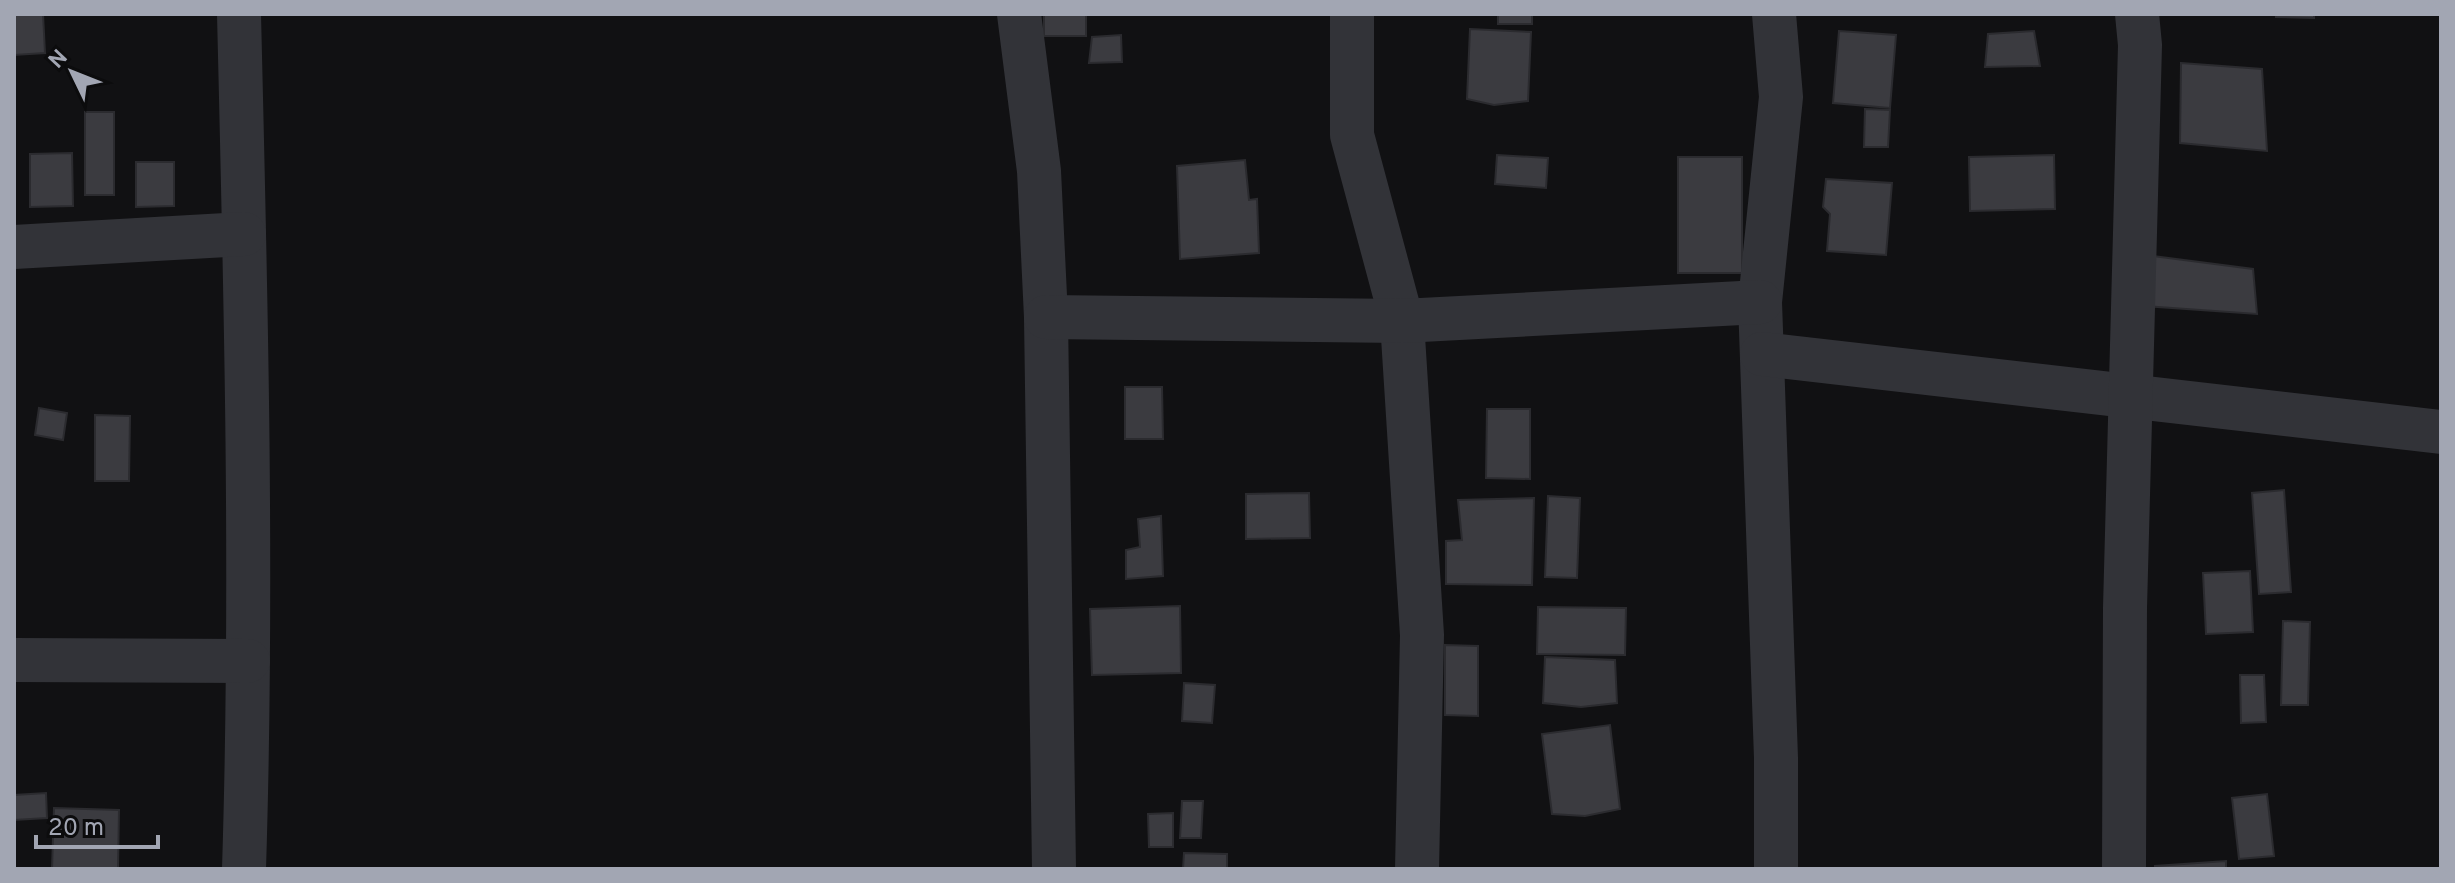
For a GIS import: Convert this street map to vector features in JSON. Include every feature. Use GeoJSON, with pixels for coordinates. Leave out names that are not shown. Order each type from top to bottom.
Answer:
{"type":"FeatureCollection","features":[{"type":"Feature","properties":{"kind":"street"},"geometry":{"type":"LineString","coordinates":[[239,14],[248,661],[244,869]]}},
{"type":"Feature","properties":{"kind":"street"},"geometry":{"type":"LineString","coordinates":[[1019,14],[1039,171],[1046,317],[1054,869]]}},
{"type":"Feature","properties":{"kind":"street"},"geometry":{"type":"LineString","coordinates":[[1352,14],[1352,135],[1402,321],[1422,635],[1417,869]]}},
{"type":"Feature","properties":{"kind":"street"},"geometry":{"type":"LineString","coordinates":[[1774,14],[1781,97],[1760,302],[1776,758],[1776,869]]}},
{"type":"Feature","properties":{"kind":"street"},"geometry":{"type":"LineString","coordinates":[[2124,869],[2125,608],[2140,45],[2137,14]]}},
{"type":"Feature","properties":{"kind":"street"},"geometry":{"type":"LineString","coordinates":[[14,247],[244,234]]}},
{"type":"Feature","properties":{"kind":"street"},"geometry":{"type":"LineString","coordinates":[[1046,317],[1402,321],[1760,302]]}},
{"type":"Feature","properties":{"kind":"street"},"geometry":{"type":"LineString","coordinates":[[1762,354],[2441,432]]}},
{"type":"Feature","properties":{"kind":"street"},"geometry":{"type":"LineString","coordinates":[[14,660],[248,661]]}},
{"type":"Feature","properties":{"kind":"building"},"geometry":{"type":"Polygon","coordinates":[[[14,14],[43,14],[45,53],[14,55],[14,14]]]}},
{"type":"Feature","properties":{"kind":"building"},"geometry":{"type":"Polygon","coordinates":[[[1044,14],[1086,14],[1086,36],[1044,36],[1044,14]]]}},
{"type":"Feature","properties":{"kind":"building"},"geometry":{"type":"Polygon","coordinates":[[[1498,14],[1532,14],[1532,24],[1498,24],[1498,14]]]}},
{"type":"Feature","properties":{"kind":"building"},"geometry":{"type":"Polygon","coordinates":[[[2276,14],[2314,14],[2314,18],[2276,17],[2276,14]]]}},
{"type":"Feature","properties":{"kind":"building"},"geometry":{"type":"Polygon","coordinates":[[[1470,29],[1531,32],[1528,101],[1494,105],[1467,99],[1470,29]]]}},
{"type":"Feature","properties":{"kind":"building"},"geometry":{"type":"Polygon","coordinates":[[[1839,31],[1896,35],[1890,108],[1833,103],[1839,31]]]}},
{"type":"Feature","properties":{"kind":"building"},"geometry":{"type":"Polygon","coordinates":[[[2034,31],[2040,66],[1985,67],[1988,34],[2034,31]]]}},
{"type":"Feature","properties":{"kind":"building"},"geometry":{"type":"Polygon","coordinates":[[[1121,35],[1122,62],[1089,63],[1092,37],[1121,35]]]}},
{"type":"Feature","properties":{"kind":"building"},"geometry":{"type":"Polygon","coordinates":[[[2181,63],[2262,69],[2267,151],[2180,143],[2181,63]]]}},
{"type":"Feature","properties":{"kind":"building"},"geometry":{"type":"Polygon","coordinates":[[[1865,109],[1890,110],[1888,147],[1864,147],[1865,109]]]}},
{"type":"Feature","properties":{"kind":"building"},"geometry":{"type":"Polygon","coordinates":[[[85,112],[114,112],[114,195],[85,195],[85,112]]]}},
{"type":"Feature","properties":{"kind":"building"},"geometry":{"type":"Polygon","coordinates":[[[72,153],[73,206],[30,207],[30,154],[72,153]]]}},
{"type":"Feature","properties":{"kind":"building"},"geometry":{"type":"Polygon","coordinates":[[[1497,155],[1548,158],[1546,188],[1495,184],[1497,155]]]}},
{"type":"Feature","properties":{"kind":"building"},"geometry":{"type":"Polygon","coordinates":[[[2054,155],[2055,209],[1970,211],[1969,157],[2054,155]]]}},
{"type":"Feature","properties":{"kind":"building"},"geometry":{"type":"Polygon","coordinates":[[[1678,157],[1742,157],[1742,273],[1678,273],[1678,157]]]}},
{"type":"Feature","properties":{"kind":"building"},"geometry":{"type":"Polygon","coordinates":[[[1245,160],[1249,200],[1257,199],[1259,253],[1180,259],[1177,166],[1245,160]]]}},
{"type":"Feature","properties":{"kind":"building"},"geometry":{"type":"Polygon","coordinates":[[[136,162],[174,162],[174,206],[136,207],[136,162]]]}},
{"type":"Feature","properties":{"kind":"building"},"geometry":{"type":"Polygon","coordinates":[[[1826,179],[1892,183],[1886,255],[1827,251],[1830,214],[1823,207],[1826,179]]]}},
{"type":"Feature","properties":{"kind":"building"},"geometry":{"type":"Polygon","coordinates":[[[2153,256],[2253,269],[2257,314],[2144,306],[2153,256]]]}},
{"type":"Feature","properties":{"kind":"building"},"geometry":{"type":"Polygon","coordinates":[[[1125,387],[1162,387],[1163,439],[1125,439],[1125,387]]]}},
{"type":"Feature","properties":{"kind":"building"},"geometry":{"type":"Polygon","coordinates":[[[39,408],[67,413],[63,440],[35,435],[39,408]]]}},
{"type":"Feature","properties":{"kind":"building"},"geometry":{"type":"Polygon","coordinates":[[[1487,409],[1530,409],[1530,479],[1486,478],[1487,409]]]}},
{"type":"Feature","properties":{"kind":"building"},"geometry":{"type":"Polygon","coordinates":[[[95,415],[130,416],[129,481],[95,481],[95,415]]]}},
{"type":"Feature","properties":{"kind":"building"},"geometry":{"type":"Polygon","coordinates":[[[2284,490],[2291,592],[2259,594],[2252,493],[2284,490]]]}},
{"type":"Feature","properties":{"kind":"building"},"geometry":{"type":"Polygon","coordinates":[[[1309,493],[1310,538],[1246,539],[1246,494],[1309,493]]]}},
{"type":"Feature","properties":{"kind":"building"},"geometry":{"type":"Polygon","coordinates":[[[1548,496],[1580,498],[1577,578],[1545,577],[1548,496]]]}},
{"type":"Feature","properties":{"kind":"building"},"geometry":{"type":"Polygon","coordinates":[[[1534,498],[1532,585],[1446,584],[1446,541],[1462,540],[1458,500],[1534,498]]]}},
{"type":"Feature","properties":{"kind":"building"},"geometry":{"type":"Polygon","coordinates":[[[1161,516],[1163,576],[1126,579],[1126,550],[1140,547],[1138,519],[1161,516]]]}},
{"type":"Feature","properties":{"kind":"building"},"geometry":{"type":"Polygon","coordinates":[[[2250,571],[2253,632],[2206,634],[2203,573],[2250,571]]]}},
{"type":"Feature","properties":{"kind":"building"},"geometry":{"type":"Polygon","coordinates":[[[1180,606],[1181,673],[1092,675],[1090,609],[1180,606]]]}},
{"type":"Feature","properties":{"kind":"building"},"geometry":{"type":"Polygon","coordinates":[[[1538,607],[1626,608],[1625,655],[1537,654],[1538,607]]]}},
{"type":"Feature","properties":{"kind":"building"},"geometry":{"type":"Polygon","coordinates":[[[2283,621],[2310,622],[2308,705],[2281,705],[2283,621]]]}},
{"type":"Feature","properties":{"kind":"building"},"geometry":{"type":"Polygon","coordinates":[[[1445,645],[1478,646],[1478,716],[1445,715],[1445,645]]]}},
{"type":"Feature","properties":{"kind":"building"},"geometry":{"type":"Polygon","coordinates":[[[1545,657],[1615,660],[1617,703],[1581,707],[1543,703],[1545,657]]]}},
{"type":"Feature","properties":{"kind":"building"},"geometry":{"type":"Polygon","coordinates":[[[2240,675],[2264,675],[2266,722],[2241,723],[2240,675]]]}},
{"type":"Feature","properties":{"kind":"building"},"geometry":{"type":"Polygon","coordinates":[[[1184,683],[1215,685],[1212,723],[1182,721],[1184,683]]]}},
{"type":"Feature","properties":{"kind":"building"},"geometry":{"type":"Polygon","coordinates":[[[1610,725],[1620,809],[1585,816],[1552,814],[1542,734],[1610,725]]]}},
{"type":"Feature","properties":{"kind":"building"},"geometry":{"type":"Polygon","coordinates":[[[46,793],[47,818],[14,820],[14,795],[46,793]]]}},
{"type":"Feature","properties":{"kind":"building"},"geometry":{"type":"Polygon","coordinates":[[[2267,794],[2274,856],[2239,859],[2232,798],[2267,794]]]}},
{"type":"Feature","properties":{"kind":"building"},"geometry":{"type":"Polygon","coordinates":[[[1182,801],[1203,801],[1201,838],[1180,838],[1182,801]]]}},
{"type":"Feature","properties":{"kind":"building"},"geometry":{"type":"Polygon","coordinates":[[[54,808],[119,810],[118,869],[52,869],[54,808]]]}},
{"type":"Feature","properties":{"kind":"building"},"geometry":{"type":"Polygon","coordinates":[[[1173,813],[1173,847],[1149,847],[1148,814],[1173,813]]]}},
{"type":"Feature","properties":{"kind":"building"},"geometry":{"type":"Polygon","coordinates":[[[1184,853],[1227,854],[1227,869],[1183,869],[1184,853]]]}},
{"type":"Feature","properties":{"kind":"building"},"geometry":{"type":"Polygon","coordinates":[[[2226,861],[2226,869],[2155,869],[2155,866],[2226,861]]]}}]}
